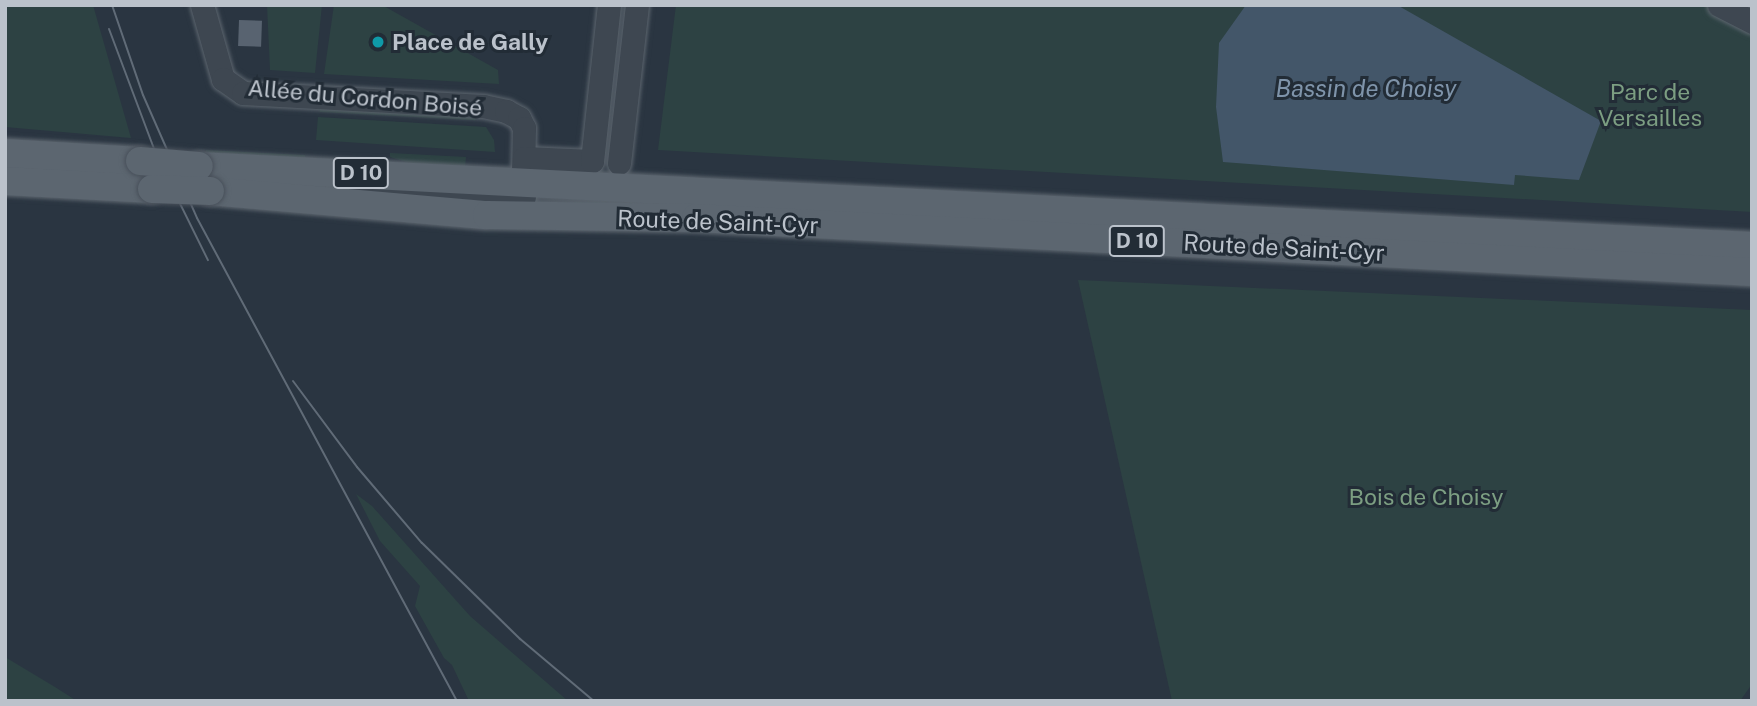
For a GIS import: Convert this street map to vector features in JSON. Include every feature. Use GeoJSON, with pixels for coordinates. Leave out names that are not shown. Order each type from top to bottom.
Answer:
{"type":"FeatureCollection","features":[{"type":"Feature","properties":{"kind":"main road","name":"D 10"},"geometry":{"type":"LineString","coordinates":[[5,150],[140,162],[205,179],[313,198],[524,188]]}},
{"type":"Feature","properties":{"kind":"main road","name":"D 10"},"geometry":{"type":"LineString","coordinates":[[5,181],[152,189],[205,179],[524,188]]}},
{"type":"Feature","properties":{"kind":"main road","name":"Route de Saint-Cyr"},"geometry":{"type":"LineString","coordinates":[[524,188],[1752,246]]}},
{"type":"Feature","properties":{"kind":"main road","name":"Route de Saint-Cyr"},"geometry":{"type":"LineString","coordinates":[[524,188],[696,218],[1752,272]]}},
{"type":"Feature","properties":{"kind":"street","name":"Allée du Cordon Boisé"},"geometry":{"type":"LineString","coordinates":[[202,5],[223,79],[243,93],[483,106],[506,111],[519,118],[524,128],[524,188]]}},
{"type":"Feature","properties":{"kind":"street"},"geometry":{"type":"LineString","coordinates":[[524,188],[592,161],[609,5]]}},
{"type":"Feature","properties":{"kind":"street"},"geometry":{"type":"LineString","coordinates":[[619,163],[637,5]]}},
{"type":"Feature","properties":{"kind":"street"},"geometry":{"type":"LineString","coordinates":[[1720,5],[1752,22]]}},
{"type":"Feature","properties":{"kind":"green space"},"geometry":{"type":"Polygon","coordinates":[[[5,5],[93,5],[131,138],[5,127],[5,5]]]}},
{"type":"Feature","properties":{"kind":"green space"},"geometry":{"type":"Polygon","coordinates":[[[267,5],[322,5],[315,73],[270,70],[267,5]]]}},
{"type":"Feature","properties":{"kind":"green space"},"geometry":{"type":"Polygon","coordinates":[[[334,5],[382,5],[498,70],[499,84],[324,74],[334,5]]]}},
{"type":"Feature","properties":{"kind":"green space","name":"Parc de Versailles"},"geometry":{"type":"Polygon","coordinates":[[[676,5],[1752,5],[1752,212],[658,150],[676,5]]]}},
{"type":"Feature","properties":{"kind":"green space"},"geometry":{"type":"Polygon","coordinates":[[[320,106],[476,114],[475,120],[320,112],[320,106]]]}},
{"type":"Feature","properties":{"kind":"green space"},"geometry":{"type":"Polygon","coordinates":[[[318,117],[486,127],[494,140],[495,152],[316,140],[318,117]]]}},
{"type":"Feature","properties":{"kind":"green space"},"geometry":{"type":"Polygon","coordinates":[[[206,150],[305,155],[305,158],[205,155],[206,150]]]}},
{"type":"Feature","properties":{"kind":"green space"},"geometry":{"type":"Polygon","coordinates":[[[390,153],[466,157],[465,168],[420,166],[390,157],[390,153]]]}},
{"type":"Feature","properties":{"kind":"green space","name":"Bois de Choisy"},"geometry":{"type":"Polygon","coordinates":[[[1078,280],[1752,310],[1752,684],[1740,701],[1172,701],[1078,280]]]}},
{"type":"Feature","properties":{"kind":"green space"},"geometry":{"type":"Polygon","coordinates":[[[356,494],[372,506],[470,616],[568,701],[469,701],[452,665],[444,658],[415,606],[420,586],[380,541],[356,494]]]}},
{"type":"Feature","properties":{"kind":"green space"},"geometry":{"type":"Polygon","coordinates":[[[5,657],[55,687],[77,701],[5,701],[5,657]]]}},
{"type":"Feature","properties":{"kind":"water","name":"Bassin de Choisy"},"geometry":{"type":"Polygon","coordinates":[[[1246,5],[1397,5],[1601,121],[1579,180],[1515,175],[1514,185],[1223,162],[1216,107],[1219,43],[1246,5]]]}},
{"type":"Feature","properties":{"kind":"building"},"geometry":{"type":"Polygon","coordinates":[[[239,20],[262,21],[261,47],[238,46],[239,20]]]}},
{"type":"Feature","properties":{"kind":"tram line"},"geometry":{"type":"LineString","coordinates":[[112,5],[143,95],[197,218],[457,701]]}},
{"type":"Feature","properties":{"kind":"tram line"},"geometry":{"type":"LineString","coordinates":[[109,29],[157,157],[208,260]]}},
{"type":"Feature","properties":{"kind":"tram line"},"geometry":{"type":"LineString","coordinates":[[293,381],[357,467],[422,543],[520,639],[594,701]]}},
{"type":"Feature","properties":{"kind":"place","name":"Place de Gally"},"geometry":{"type":"Point","coordinates":[378,42]}}]}
